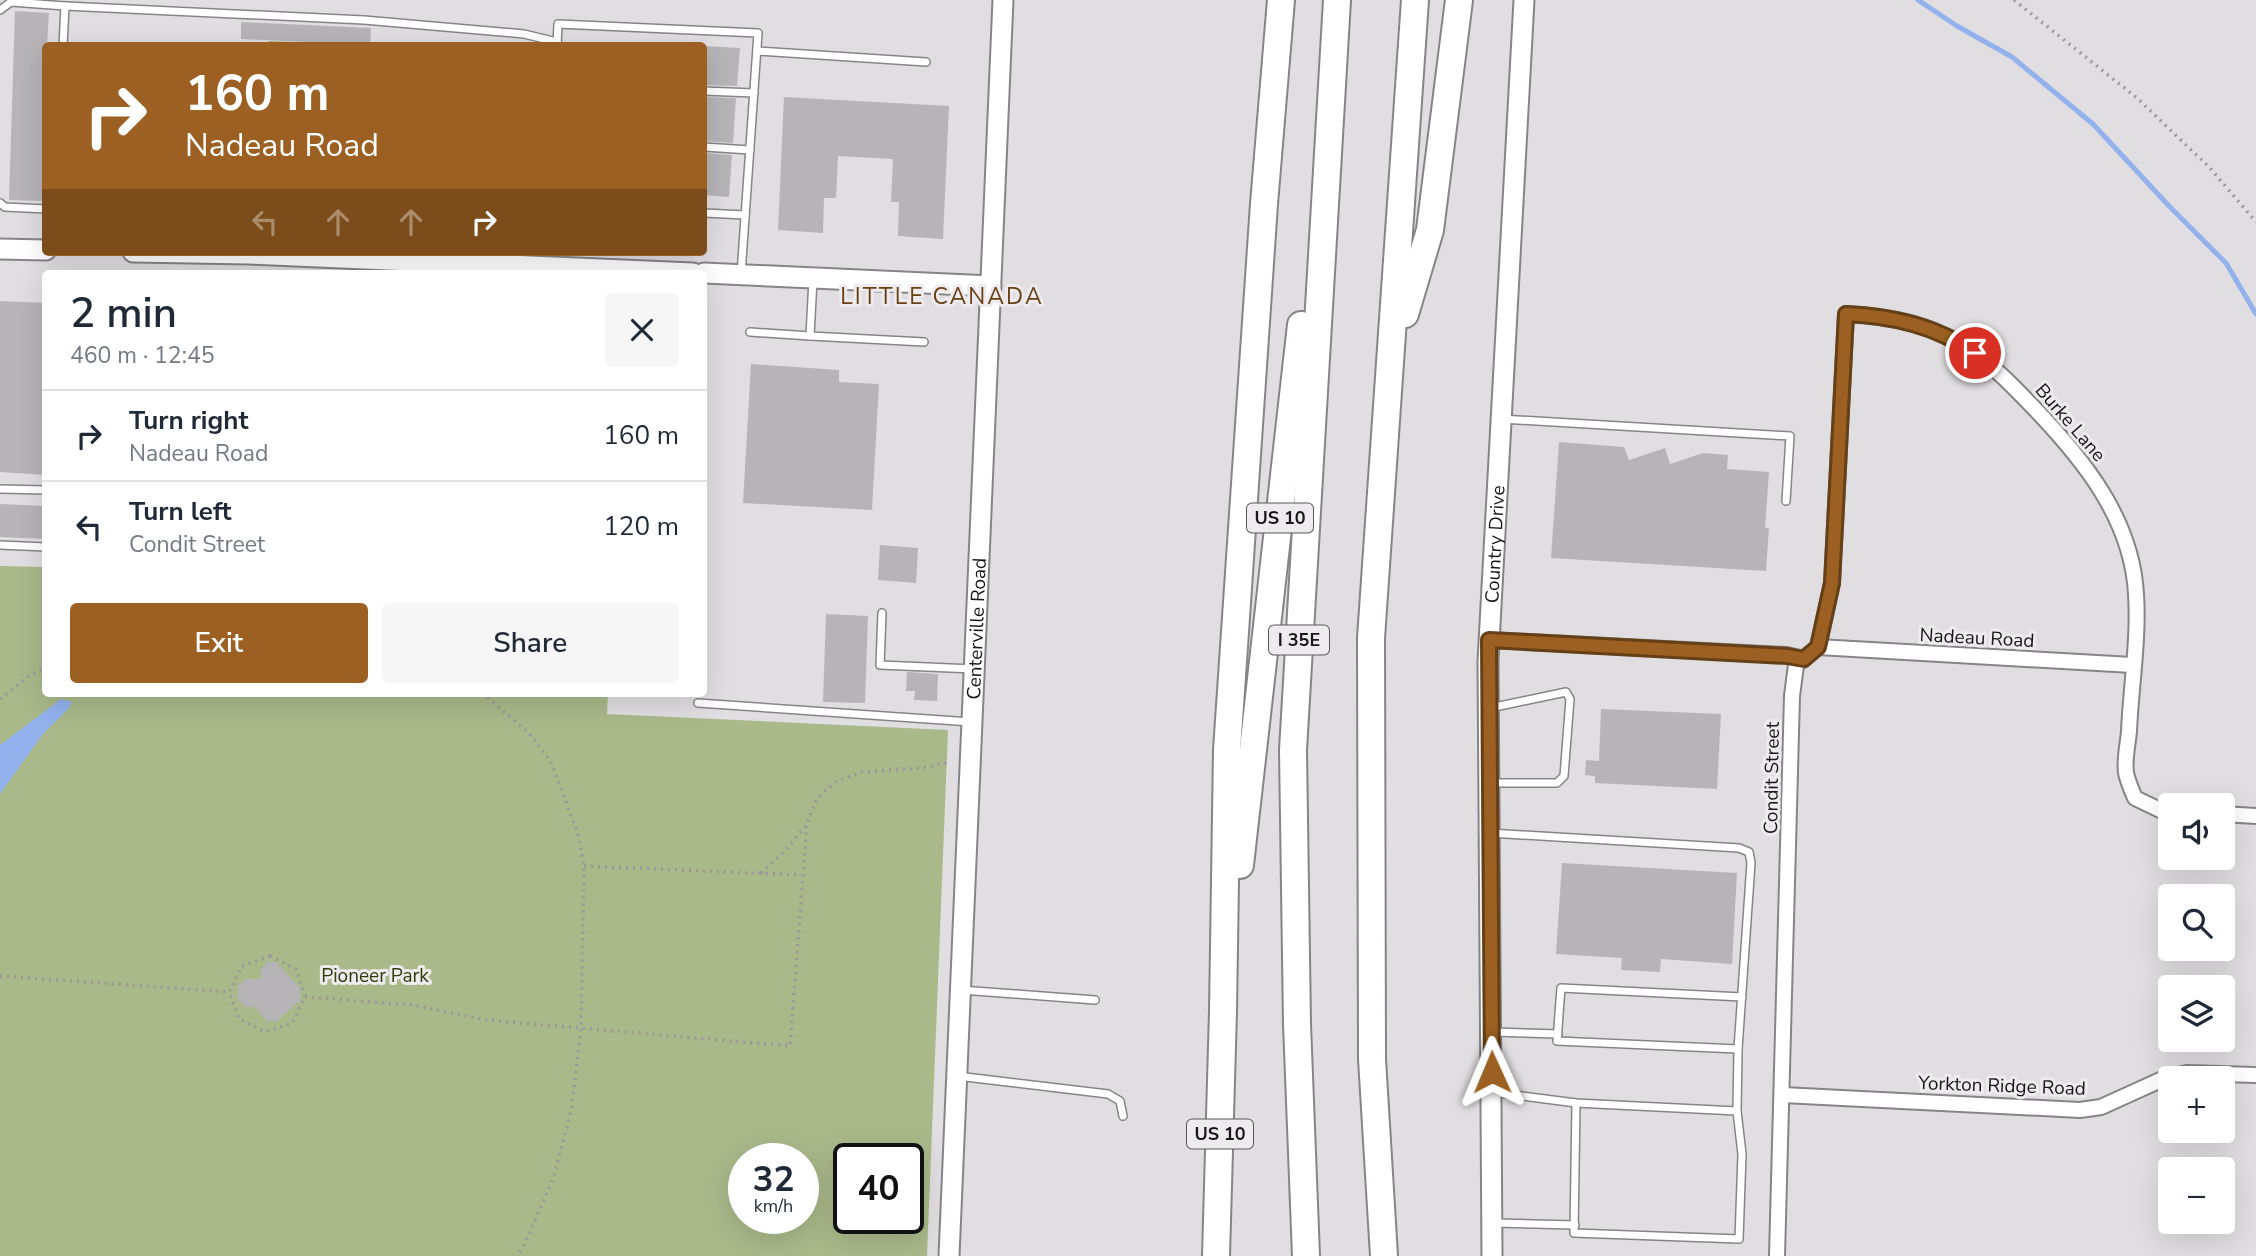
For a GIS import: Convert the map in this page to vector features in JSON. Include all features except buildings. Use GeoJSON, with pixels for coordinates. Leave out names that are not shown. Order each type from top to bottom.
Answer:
{"type":"FeatureCollection","features":[{"type":"Feature","properties":{"kind":"highway"},"geometry":{"type":"LineString","coordinates":[[1223,1011],[1227,751],[1264,204],[1281,0]]}},
{"type":"Feature","properties":{"kind":"highway"},"geometry":{"type":"LineString","coordinates":[[1384,1256],[1373,1059],[1371,638],[1415,0]]}},
{"type":"Feature","properties":{"kind":"highway"},"geometry":{"type":"LineString","coordinates":[[1391,360],[1430,230],[1460,0]]}},
{"type":"Feature","properties":{"kind":"highway","name":"US 10"},"geometry":{"type":"LineString","coordinates":[[1216,1256],[1223,1011],[1336,12]]}},
{"type":"Feature","properties":{"kind":"highway","name":"I 35E"},"geometry":{"type":"LineString","coordinates":[[1306,1256],[1297,1024],[1293,750],[1336,12]]}},
{"type":"Feature","properties":{"kind":"street","name":"Centerville Road"},"geometry":{"type":"LineString","coordinates":[[949,1256],[1003,0]]}},
{"type":"Feature","properties":{"kind":"street","name":"Country Drive"},"geometry":{"type":"LineString","coordinates":[[1492,1256],[1489,640],[1524,0]]}},
{"type":"Feature","properties":{"kind":"street"},"geometry":{"type":"LineString","coordinates":[[0,249],[42,250]]}},
{"type":"Feature","properties":{"kind":"street"},"geometry":{"type":"LineString","coordinates":[[351,256],[426,267],[483,268],[547,263],[649,270]]}},
{"type":"Feature","properties":{"kind":"street"},"geometry":{"type":"LineString","coordinates":[[707,274],[991,286]]}},
{"type":"Feature","properties":{"kind":"street","name":"Burke Lane"},"geometry":{"type":"LineString","coordinates":[[1818,647],[1832,583],[1846,314],[1880,316],[1912,323],[1961,344],[1989,363],[2066,441],[2108,502],[2130,558],[2136,590],[2137,623],[2126,773],[2135,798],[2158,809]]}},
{"type":"Feature","properties":{"kind":"street"},"geometry":{"type":"LineString","coordinates":[[1489,640],[1773,655],[1804,659]]}},
{"type":"Feature","properties":{"kind":"street","name":"Condit Street"},"geometry":{"type":"LineString","coordinates":[[1777,1256],[1792,696],[1796,665],[1818,647]]}},
{"type":"Feature","properties":{"kind":"street","name":"Nadeau Road"},"geometry":{"type":"LineString","coordinates":[[1818,647],[2133,665]]}},
{"type":"Feature","properties":{"kind":"street"},"geometry":{"type":"LineString","coordinates":[[2235,815],[2256,816]]}},
{"type":"Feature","properties":{"kind":"street","name":"Yorkton Ridge Road"},"geometry":{"type":"LineString","coordinates":[[1783,1095],[2080,1110],[2101,1107],[2165,1078],[2187,1073],[2256,1075]]}},
{"type":"Feature","properties":{"kind":"lane"},"geometry":{"type":"LineString","coordinates":[[0,10],[11,2],[364,20],[524,34],[550,42]]}},
{"type":"Feature","properties":{"kind":"lane"},"geometry":{"type":"LineString","coordinates":[[63,42],[65,6]]}},
{"type":"Feature","properties":{"kind":"lane"},"geometry":{"type":"LineString","coordinates":[[557,42],[558,24],[758,33],[740,275]]}},
{"type":"Feature","properties":{"kind":"lane"},"geometry":{"type":"LineString","coordinates":[[757,51],[926,62]]}},
{"type":"Feature","properties":{"kind":"lane"},"geometry":{"type":"LineString","coordinates":[[707,91],[754,93]]}},
{"type":"Feature","properties":{"kind":"lane"},"geometry":{"type":"LineString","coordinates":[[707,147],[750,150]]}},
{"type":"Feature","properties":{"kind":"lane"},"geometry":{"type":"LineString","coordinates":[[0,203],[5,207],[42,209]]}},
{"type":"Feature","properties":{"kind":"lane"},"geometry":{"type":"LineString","coordinates":[[707,213],[745,215]]}},
{"type":"Feature","properties":{"kind":"lane"},"geometry":{"type":"LineString","coordinates":[[810,335],[813,278]]}},
{"type":"Feature","properties":{"kind":"lane"},"geometry":{"type":"LineString","coordinates":[[750,332],[924,342]]}},
{"type":"Feature","properties":{"kind":"lane"},"geometry":{"type":"LineString","coordinates":[[1500,419],[1790,436],[1786,501]]}},
{"type":"Feature","properties":{"kind":"lane"},"geometry":{"type":"LineString","coordinates":[[0,489],[42,490]]}},
{"type":"Feature","properties":{"kind":"lane"},"geometry":{"type":"LineString","coordinates":[[0,545],[42,547]]}},
{"type":"Feature","properties":{"kind":"lane"},"geometry":{"type":"LineString","coordinates":[[882,613],[880,665],[974,669]]}},
{"type":"Feature","properties":{"kind":"lane"},"geometry":{"type":"LineString","coordinates":[[1489,709],[1566,692],[1570,699],[1564,776],[1557,783],[1489,782]]}},
{"type":"Feature","properties":{"kind":"lane"},"geometry":{"type":"LineString","coordinates":[[698,703],[972,722]]}},
{"type":"Feature","properties":{"kind":"lane"},"geometry":{"type":"LineString","coordinates":[[1490,833],[1739,848],[1749,852],[1751,863],[1738,1049],[1737,1111],[1742,1154],[1739,1239],[1574,1233],[1576,1103]]}},
{"type":"Feature","properties":{"kind":"lane"},"geometry":{"type":"LineString","coordinates":[[1738,1049],[1557,1041],[1561,988],[1742,997]]}},
{"type":"Feature","properties":{"kind":"lane"},"geometry":{"type":"LineString","coordinates":[[960,989],[1095,1000]]}},
{"type":"Feature","properties":{"kind":"lane"},"geometry":{"type":"LineString","coordinates":[[1492,1032],[1558,1034]]}},
{"type":"Feature","properties":{"kind":"lane"},"geometry":{"type":"LineString","coordinates":[[956,1076],[1108,1094],[1120,1101],[1123,1116]]}},
{"type":"Feature","properties":{"kind":"lane"},"geometry":{"type":"LineString","coordinates":[[1492,1092],[1576,1103],[1737,1111]]}},
{"type":"Feature","properties":{"kind":"lane"},"geometry":{"type":"LineString","coordinates":[[1492,1223],[1575,1225]]}},
{"type":"Feature","properties":{"kind":"path"},"geometry":{"type":"LineString","coordinates":[[2014,0],[2137,98],[2210,168],[2256,222]]}},
{"type":"Feature","properties":{"kind":"path"},"geometry":{"type":"LineString","coordinates":[[0,699],[42,669]]}},
{"type":"Feature","properties":{"kind":"path"},"geometry":{"type":"LineString","coordinates":[[487,697],[529,733],[551,762],[578,834],[584,866],[581,1029],[571,1111],[556,1167],[517,1256]]}},
{"type":"Feature","properties":{"kind":"path"},"geometry":{"type":"LineString","coordinates":[[305,997],[413,1005],[486,1020],[790,1046],[807,824],[816,800],[835,782],[862,772],[922,768],[950,762]]}},
{"type":"Feature","properties":{"kind":"path"},"geometry":{"type":"LineString","coordinates":[[761,873],[785,851],[807,824]]}},
{"type":"Feature","properties":{"kind":"path"},"geometry":{"type":"LineString","coordinates":[[584,866],[802,875]]}},
{"type":"Feature","properties":{"kind":"path"},"geometry":{"type":"LineString","coordinates":[[270,956],[296,969],[305,997],[292,1023],[265,1032],[239,1019],[229,992],[242,966],[270,956]]}},
{"type":"Feature","properties":{"kind":"path"},"geometry":{"type":"LineString","coordinates":[[0,976],[229,992]]}},
{"type":"Feature","properties":{"kind":"green space","name":"Pioneer Park"},"geometry":{"type":"Polygon","coordinates":[[[0,566],[42,567],[42,697],[608,697],[607,714],[948,730],[927,1256],[0,1256],[0,566]]]}},
{"type":"Feature","properties":{"kind":"water"},"geometry":{"type":"Polygon","coordinates":[[[61,699],[72,702],[69,708],[43,734],[0,794],[0,745],[61,699]]]}},
{"type":"Feature","properties":{"kind":"waterway"},"geometry":{"type":"LineString","coordinates":[[1918,0],[2012,57],[2093,124],[2226,263],[2256,314]]}},
{"type":"Feature","properties":{"kind":"district","name":"LITTLE CANADA"},"geometry":{"type":"Point","coordinates":[942,296]}},
{"type":"Feature","properties":{"kind":"route"},"geometry":{"type":"LineString","coordinates":[[1492,1072],[1489,640],[1804,659],[1818,647],[1832,583],[1846,314],[1880,316],[1912,323],[1937,332],[1975,353]]}}]}
